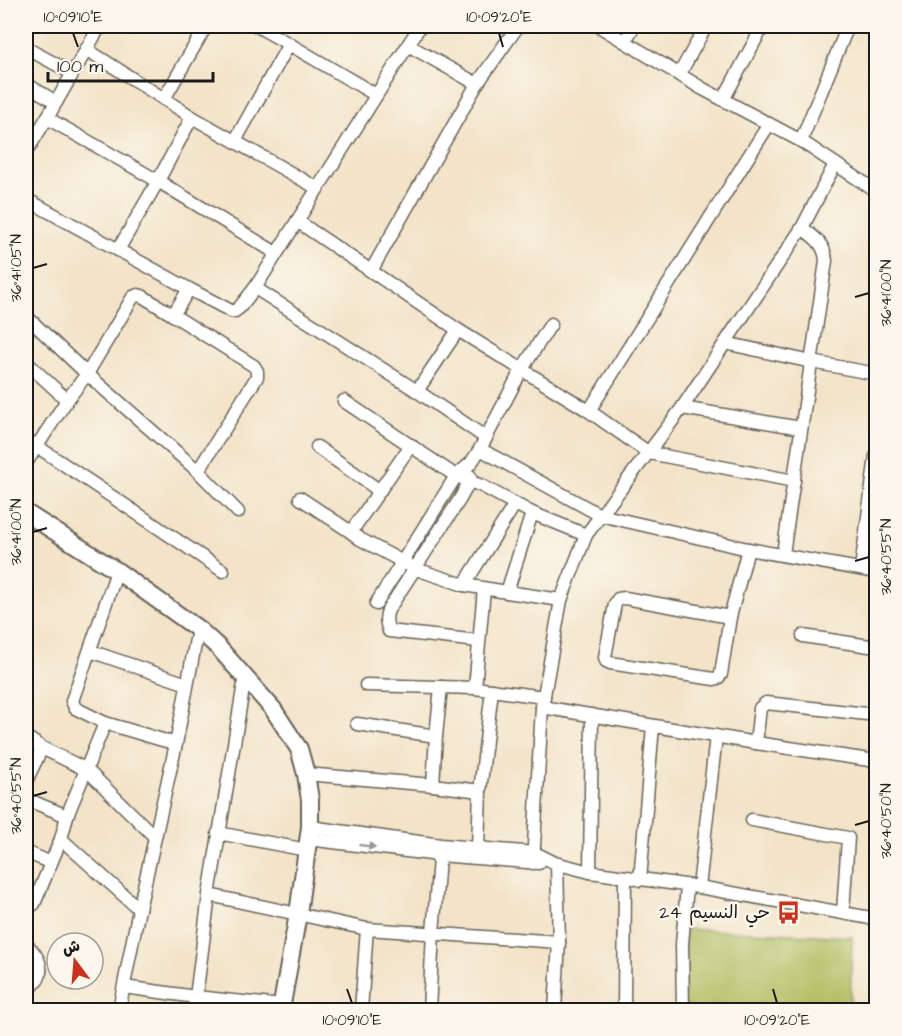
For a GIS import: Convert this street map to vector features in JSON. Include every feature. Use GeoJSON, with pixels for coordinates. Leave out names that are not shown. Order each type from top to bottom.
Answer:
{"type":"FeatureCollection","features":[{"type":"Feature","properties":{"kind":"street"},"geometry":{"type":"LineString","coordinates":[[26,152],[100,26]]}},
{"type":"Feature","properties":{"kind":"street"},"geometry":{"type":"LineString","coordinates":[[164,99],[206,26]]}},
{"type":"Feature","properties":{"kind":"street"},"geometry":{"type":"LineString","coordinates":[[257,26],[376,95]]}},
{"type":"Feature","properties":{"kind":"street"},"geometry":{"type":"LineString","coordinates":[[26,199],[189,289],[235,311],[255,288],[420,26]]}},
{"type":"Feature","properties":{"kind":"street"},"geometry":{"type":"LineString","coordinates":[[371,272],[477,84],[518,26]]}},
{"type":"Feature","properties":{"kind":"street"},"geometry":{"type":"LineString","coordinates":[[599,26],[679,75],[801,141],[876,191]]}},
{"type":"Feature","properties":{"kind":"street"},"geometry":{"type":"LineString","coordinates":[[626,41],[634,26]]}},
{"type":"Feature","properties":{"kind":"street"},"geometry":{"type":"LineString","coordinates":[[679,75],[706,26]]}},
{"type":"Feature","properties":{"kind":"street"},"geometry":{"type":"LineString","coordinates":[[723,100],[764,26]]}},
{"type":"Feature","properties":{"kind":"street"},"geometry":{"type":"LineString","coordinates":[[801,141],[848,26]]}},
{"type":"Feature","properties":{"kind":"street"},"geometry":{"type":"LineString","coordinates":[[235,141],[289,44]]}},
{"type":"Feature","properties":{"kind":"street"},"geometry":{"type":"LineString","coordinates":[[408,45],[477,84]]}},
{"type":"Feature","properties":{"kind":"street"},"geometry":{"type":"LineString","coordinates":[[26,48],[72,73]]}},
{"type":"Feature","properties":{"kind":"street"},"geometry":{"type":"LineString","coordinates":[[86,50],[192,117],[318,188]]}},
{"type":"Feature","properties":{"kind":"street"},"geometry":{"type":"LineString","coordinates":[[26,84],[56,102]]}},
{"type":"Feature","properties":{"kind":"street"},"geometry":{"type":"LineString","coordinates":[[118,250],[192,117]]}},
{"type":"Feature","properties":{"kind":"street"},"geometry":{"type":"LineString","coordinates":[[47,118],[158,181],[276,253]]}},
{"type":"Feature","properties":{"kind":"street"},"geometry":{"type":"LineString","coordinates":[[589,411],[769,124]]}},
{"type":"Feature","properties":{"kind":"street"},"geometry":{"type":"LineString","coordinates":[[534,858],[543,702],[561,600],[586,535],[682,408],[802,228],[835,164]]}},
{"type":"Feature","properties":{"kind":"street"},"geometry":{"type":"LineString","coordinates":[[297,221],[458,330],[589,411],[649,453],[794,481]]}},
{"type":"Feature","properties":{"kind":"street"},"geometry":{"type":"LineString","coordinates":[[783,554],[826,261],[822,245],[802,228]]}},
{"type":"Feature","properties":{"kind":"street"},"geometry":{"type":"LineString","coordinates":[[255,288],[417,391],[483,444],[600,515],[747,549],[876,572]]}},
{"type":"Feature","properties":{"kind":"street"},"geometry":{"type":"LineString","coordinates":[[172,315],[189,289]]}},
{"type":"Feature","properties":{"kind":"street"},"geometry":{"type":"LineString","coordinates":[[26,464],[67,400],[87,374],[133,297],[138,295],[254,366],[257,371],[257,377],[198,471]]}},
{"type":"Feature","properties":{"kind":"street"},"geometry":{"type":"LineString","coordinates":[[26,316],[87,374],[198,471],[238,512]]}},
{"type":"Feature","properties":{"kind":"street"},"geometry":{"type":"LineString","coordinates":[[376,604],[456,476],[471,463],[483,444],[522,369],[551,324]]}},
{"type":"Feature","properties":{"kind":"street"},"geometry":{"type":"LineString","coordinates":[[417,391],[458,330]]}},
{"type":"Feature","properties":{"kind":"street"},"geometry":{"type":"LineString","coordinates":[[725,343],[876,374]]}},
{"type":"Feature","properties":{"kind":"street"},"geometry":{"type":"LineString","coordinates":[[26,362],[67,400]]}},
{"type":"Feature","properties":{"kind":"street"},"geometry":{"type":"LineString","coordinates":[[344,401],[456,476],[482,486],[532,513],[586,535]]}},
{"type":"Feature","properties":{"kind":"street"},"geometry":{"type":"LineString","coordinates":[[682,408],[801,428]]}},
{"type":"Feature","properties":{"kind":"street"},"geometry":{"type":"LineString","coordinates":[[26,439],[223,571]]}},
{"type":"Feature","properties":{"kind":"street"},"geometry":{"type":"LineString","coordinates":[[351,532],[411,445]]}},
{"type":"Feature","properties":{"kind":"street"},"geometry":{"type":"LineString","coordinates":[[317,447],[380,491]]}},
{"type":"Feature","properties":{"kind":"street"},"geometry":{"type":"LineString","coordinates":[[861,569],[876,456]]}},
{"type":"Feature","properties":{"kind":"street"},"geometry":{"type":"LineString","coordinates":[[471,463],[469,482],[388,610],[386,624],[389,631],[478,641]]}},
{"type":"Feature","properties":{"kind":"street"},"geometry":{"type":"LineString","coordinates":[[300,498],[360,539],[416,569],[464,585],[561,600]]}},
{"type":"Feature","properties":{"kind":"street"},"geometry":{"type":"LineString","coordinates":[[464,585],[514,504]]}},
{"type":"Feature","properties":{"kind":"street"},"geometry":{"type":"LineString","coordinates":[[26,513],[117,571],[198,629],[218,647],[273,709],[287,729],[299,749],[306,774],[310,800],[308,839],[282,1008],[124,987]]}},
{"type":"Feature","properties":{"kind":"street"},"geometry":{"type":"LineString","coordinates":[[507,592],[532,513]]}},
{"type":"Feature","properties":{"kind":"street"},"geometry":{"type":"LineString","coordinates":[[730,617],[625,598],[618,599],[615,604],[606,661],[679,674],[718,678],[721,674],[730,617],[747,549]]}},
{"type":"Feature","properties":{"kind":"street"},"geometry":{"type":"LineString","coordinates":[[117,571],[72,701],[73,704],[75,708],[105,723],[176,744]]}},
{"type":"Feature","properties":{"kind":"street"},"geometry":{"type":"LineString","coordinates":[[475,688],[484,589]]}},
{"type":"Feature","properties":{"kind":"street"},"geometry":{"type":"LineString","coordinates":[[119,1011],[198,629]]}},
{"type":"Feature","properties":{"kind":"street"},"geometry":{"type":"LineString","coordinates":[[803,636],[876,647]]}},
{"type":"Feature","properties":{"kind":"street"},"geometry":{"type":"LineString","coordinates":[[90,651],[187,684]]}},
{"type":"Feature","properties":{"kind":"street"},"geometry":{"type":"LineString","coordinates":[[193,1011],[209,895],[245,677]]}},
{"type":"Feature","properties":{"kind":"street"},"geometry":{"type":"LineString","coordinates":[[366,685],[492,690],[592,715],[756,744],[876,761]]}},
{"type":"Feature","properties":{"kind":"street"},"geometry":{"type":"LineString","coordinates":[[433,785],[441,687]]}},
{"type":"Feature","properties":{"kind":"street"},"geometry":{"type":"LineString","coordinates":[[477,848],[480,791],[492,690]]}},
{"type":"Feature","properties":{"kind":"street"},"geometry":{"type":"LineString","coordinates":[[756,744],[760,708],[766,703],[876,715]]}},
{"type":"Feature","properties":{"kind":"street"},"geometry":{"type":"LineString","coordinates":[[590,872],[592,715]]}},
{"type":"Feature","properties":{"kind":"street"},"geometry":{"type":"LineString","coordinates":[[34,904],[105,723]]}},
{"type":"Feature","properties":{"kind":"street"},"geometry":{"type":"LineString","coordinates":[[357,724],[436,736]]}},
{"type":"Feature","properties":{"kind":"street"},"geometry":{"type":"LineString","coordinates":[[640,880],[653,726]]}},
{"type":"Feature","properties":{"kind":"street"},"geometry":{"type":"LineString","coordinates":[[683,1011],[682,944],[716,736]]}},
{"type":"Feature","properties":{"kind":"street"},"geometry":{"type":"LineString","coordinates":[[26,737],[42,748],[87,770],[155,837]]}},
{"type":"Feature","properties":{"kind":"street"},"geometry":{"type":"LineString","coordinates":[[26,782],[42,748]]}},
{"type":"Feature","properties":{"kind":"street"},"geometry":{"type":"LineString","coordinates":[[306,774],[480,791]]}},
{"type":"Feature","properties":{"kind":"street"},"geometry":{"type":"LineString","coordinates":[[26,799],[67,816]]}},
{"type":"Feature","properties":{"kind":"street"},"geometry":{"type":"LineString","coordinates":[[752,820],[848,838],[843,912]]}},
{"type":"Feature","properties":{"kind":"street"},"geometry":{"type":"LineString","coordinates":[[219,833],[534,858]]}},
{"type":"Feature","properties":{"kind":"street"},"geometry":{"type":"LineString","coordinates":[[61,839],[139,909]]}},
{"type":"Feature","properties":{"kind":"street"},"geometry":{"type":"LineString","coordinates":[[440,850],[477,848],[534,858],[590,872],[693,887],[876,919]]}},
{"type":"Feature","properties":{"kind":"street"},"geometry":{"type":"LineString","coordinates":[[429,1011],[440,850]]}},
{"type":"Feature","properties":{"kind":"street"},"geometry":{"type":"LineString","coordinates":[[26,852],[51,863]]}},
{"type":"Feature","properties":{"kind":"street"},"geometry":{"type":"LineString","coordinates":[[555,1011],[559,942],[556,863]]}},
{"type":"Feature","properties":{"kind":"street"},"geometry":{"type":"LineString","coordinates":[[624,1011],[625,877]]}},
{"type":"Feature","properties":{"kind":"street"},"geometry":{"type":"LineString","coordinates":[[209,895],[367,929],[559,942]]}},
{"type":"Feature","properties":{"kind":"street"},"geometry":{"type":"LineString","coordinates":[[361,1011],[367,929]]}},
{"type":"Feature","properties":{"kind":"street"},"geometry":{"type":"LineString","coordinates":[[26,944],[38,958],[40,968],[38,978],[26,994]]}},
{"type":"Feature","properties":{"kind":"green space"},"geometry":{"type":"Polygon","coordinates":[[[685,929],[852,937],[850,1010],[684,1010],[685,929]]]}},
{"type":"Feature","properties":{"kind":"place","name":"حي النسيم 24"},"geometry":{"type":"Point","coordinates":[788,912]}}]}
